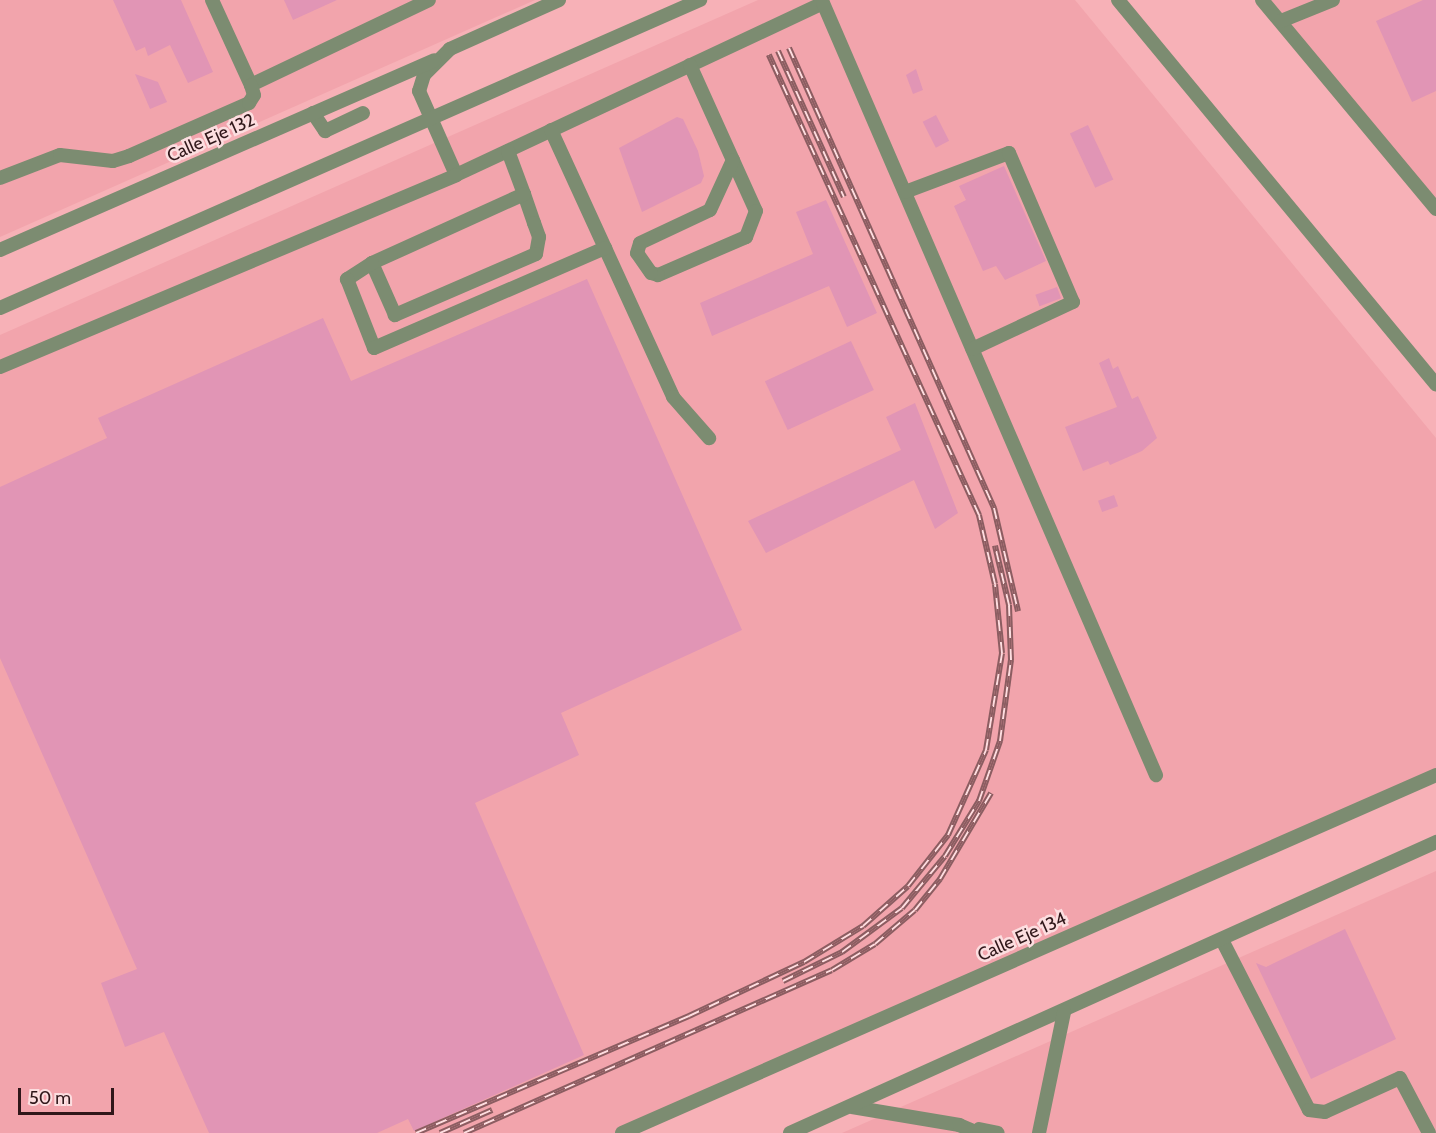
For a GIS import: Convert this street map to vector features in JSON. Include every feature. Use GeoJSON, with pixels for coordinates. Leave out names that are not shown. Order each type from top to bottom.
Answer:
{"type":"FeatureCollection","features":[{"type":"Feature","properties":{"kind":"street"},"geometry":{"type":"LineString","coordinates":[[0,178],[60,155],[113,161],[249,103],[254,95],[251,85],[212,0]]}},
{"type":"Feature","properties":{"kind":"street"},"geometry":{"type":"LineString","coordinates":[[251,85],[429,0]]}},
{"type":"Feature","properties":{"kind":"street","name":"Calle Eje 132"},"geometry":{"type":"LineString","coordinates":[[0,250],[436,59],[560,0]]}},
{"type":"Feature","properties":{"kind":"street"},"geometry":{"type":"LineString","coordinates":[[0,308],[700,0]]}},
{"type":"Feature","properties":{"kind":"street"},"geometry":{"type":"LineString","coordinates":[[1118,0],[1436,384]]}},
{"type":"Feature","properties":{"kind":"street"},"geometry":{"type":"LineString","coordinates":[[1262,0],[1436,209]]}},
{"type":"Feature","properties":{"kind":"street"},"geometry":{"type":"LineString","coordinates":[[1281,21],[1333,0]]}},
{"type":"Feature","properties":{"kind":"street"},"geometry":{"type":"LineString","coordinates":[[0,367],[456,175],[823,3],[1156,775]]}},
{"type":"Feature","properties":{"kind":"street"},"geometry":{"type":"LineString","coordinates":[[436,59],[419,91],[456,175]]}},
{"type":"Feature","properties":{"kind":"street"},"geometry":{"type":"LineString","coordinates":[[690,65],[733,160],[756,211],[752,229],[746,237],[658,275],[651,273],[638,253],[640,243],[710,210],[733,160]]}},
{"type":"Feature","properties":{"kind":"street"},"geometry":{"type":"LineString","coordinates":[[313,113],[325,131],[363,113]]}},
{"type":"Feature","properties":{"kind":"street"},"geometry":{"type":"LineString","coordinates":[[551,130],[673,397],[709,438]]}},
{"type":"Feature","properties":{"kind":"street"},"geometry":{"type":"LineString","coordinates":[[372,263],[395,315],[536,254],[539,237],[508,150]]}},
{"type":"Feature","properties":{"kind":"street"},"geometry":{"type":"LineString","coordinates":[[905,192],[1009,153],[1060,270],[1073,302],[972,349]]}},
{"type":"Feature","properties":{"kind":"street"},"geometry":{"type":"LineString","coordinates":[[524,194],[372,263],[347,279],[374,348],[605,248]]}},
{"type":"Feature","properties":{"kind":"street","name":"Calle Eje 134"},"geometry":{"type":"LineString","coordinates":[[622,1133],[1436,775]]}},
{"type":"Feature","properties":{"kind":"street"},"geometry":{"type":"LineString","coordinates":[[790,1133],[1064,1012],[1436,843]]}},
{"type":"Feature","properties":{"kind":"street"},"geometry":{"type":"LineString","coordinates":[[1222,940],[1310,1110],[1325,1112],[1400,1078],[1429,1133]]}},
{"type":"Feature","properties":{"kind":"street"},"geometry":{"type":"LineString","coordinates":[[1039,1133],[1064,1012]]}},
{"type":"Feature","properties":{"kind":"street"},"geometry":{"type":"LineString","coordinates":[[849,1107],[998,1133]]}},
{"type":"Feature","properties":{"kind":"shaded area"},"geometry":{"type":"Polygon","coordinates":[[[0,0],[535,0],[0,237],[0,0]]]}},
{"type":"Feature","properties":{"kind":"shaded area"},"geometry":{"type":"Polygon","coordinates":[[[758,0],[1075,0],[1436,438],[1436,771],[615,1133],[0,1133],[0,335],[758,0]]]}},
{"type":"Feature","properties":{"kind":"shaded area"},"geometry":{"type":"Polygon","coordinates":[[[1263,0],[1436,0],[1436,209],[1263,0]]]}},
{"type":"Feature","properties":{"kind":"shaded area"},"geometry":{"type":"Polygon","coordinates":[[[1436,871],[1436,1133],[842,1133],[1436,871]]]}},
{"type":"Feature","properties":{"kind":"building"},"geometry":{"type":"Polygon","coordinates":[[[113,0],[181,0],[213,72],[188,83],[170,45],[148,56],[145,47],[136,51],[113,0]]]}},
{"type":"Feature","properties":{"kind":"building"},"geometry":{"type":"Polygon","coordinates":[[[284,0],[337,0],[293,20],[284,0]]]}},
{"type":"Feature","properties":{"kind":"building"},"geometry":{"type":"Polygon","coordinates":[[[1423,0],[1436,0],[1436,91],[1412,102],[1376,21],[1423,0]]]}},
{"type":"Feature","properties":{"kind":"building"},"geometry":{"type":"Polygon","coordinates":[[[916,69],[923,90],[913,94],[906,75],[916,69]]]}},
{"type":"Feature","properties":{"kind":"building"},"geometry":{"type":"Polygon","coordinates":[[[135,74],[158,82],[167,102],[150,109],[135,74]]]}},
{"type":"Feature","properties":{"kind":"building"},"geometry":{"type":"Polygon","coordinates":[[[936,115],[949,141],[936,148],[923,122],[936,115]]]}},
{"type":"Feature","properties":{"kind":"building"},"geometry":{"type":"Polygon","coordinates":[[[677,117],[683,119],[698,151],[704,176],[701,183],[642,212],[619,148],[677,117]]]}},
{"type":"Feature","properties":{"kind":"building"},"geometry":{"type":"Polygon","coordinates":[[[1088,125],[1113,179],[1095,188],[1070,133],[1088,125]]]}},
{"type":"Feature","properties":{"kind":"building"},"geometry":{"type":"Polygon","coordinates":[[[1004,166],[1046,261],[1005,280],[996,266],[983,271],[954,206],[966,200],[959,186],[1004,166]]]}},
{"type":"Feature","properties":{"kind":"building"},"geometry":{"type":"Polygon","coordinates":[[[826,200],[877,313],[847,327],[829,286],[712,336],[700,303],[813,254],[796,212],[826,200]]]}},
{"type":"Feature","properties":{"kind":"building"},"geometry":{"type":"Polygon","coordinates":[[[587,279],[742,630],[561,713],[579,755],[475,803],[584,1055],[414,1131],[408,1119],[377,1133],[209,1133],[164,1032],[125,1047],[101,983],[137,969],[0,658],[0,487],[107,438],[98,418],[323,318],[351,381],[587,279]]]}},
{"type":"Feature","properties":{"kind":"building"},"geometry":{"type":"Polygon","coordinates":[[[1057,287],[1061,298],[1039,306],[1035,295],[1057,287]]]}},
{"type":"Feature","properties":{"kind":"building"},"geometry":{"type":"Polygon","coordinates":[[[851,341],[874,390],[788,430],[765,381],[851,341]]]}},
{"type":"Feature","properties":{"kind":"building"},"geometry":{"type":"Polygon","coordinates":[[[1109,358],[1113,369],[1118,366],[1132,399],[1138,396],[1157,438],[1142,451],[1110,465],[1108,461],[1083,471],[1065,427],[1117,407],[1099,363],[1109,358]]]}},
{"type":"Feature","properties":{"kind":"building"},"geometry":{"type":"Polygon","coordinates":[[[915,403],[958,513],[935,529],[914,480],[766,553],[748,521],[901,450],[886,417],[915,403]]]}},
{"type":"Feature","properties":{"kind":"building"},"geometry":{"type":"Polygon","coordinates":[[[1114,495],[1118,506],[1102,512],[1098,501],[1114,495]]]}},
{"type":"Feature","properties":{"kind":"building"},"geometry":{"type":"Polygon","coordinates":[[[1345,929],[1396,1039],[1311,1079],[1256,963],[1266,967],[1345,929]]]}},
{"type":"Feature","properties":{"kind":"railway"},"geometry":{"type":"LineString","coordinates":[[789,48],[994,508],[1018,611]]}},
{"type":"Feature","properties":{"kind":"railway"},"geometry":{"type":"LineString","coordinates":[[778,51],[844,197]]}},
{"type":"Feature","properties":{"kind":"railway"},"geometry":{"type":"LineString","coordinates":[[416,1133],[689,1016],[804,962],[863,926],[908,886],[948,835],[986,750],[1002,653],[995,584],[979,515],[769,55]]}},
{"type":"Feature","properties":{"kind":"railway"},"geometry":{"type":"LineString","coordinates":[[783,981],[842,952],[902,908],[945,856],[979,801],[1000,741],[1011,660],[1009,605],[995,546]]}},
{"type":"Feature","properties":{"kind":"railway"},"geometry":{"type":"LineString","coordinates":[[464,1133],[832,970],[875,944],[915,910],[940,879],[991,793]]}},
{"type":"Feature","properties":{"kind":"railway"},"geometry":{"type":"LineString","coordinates":[[440,1133],[492,1110]]}}]}
